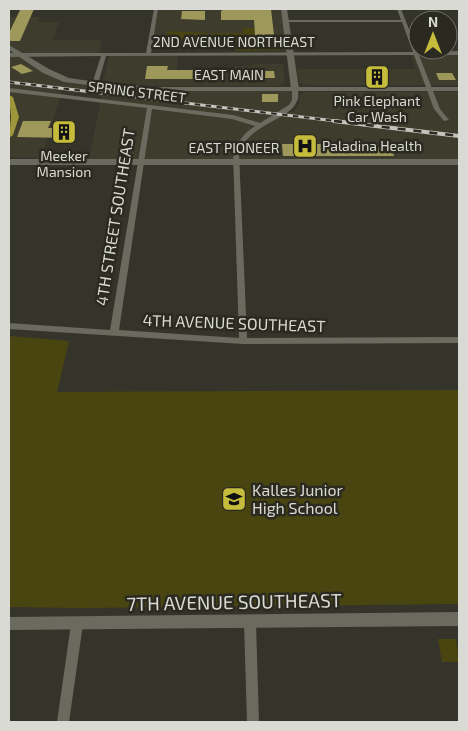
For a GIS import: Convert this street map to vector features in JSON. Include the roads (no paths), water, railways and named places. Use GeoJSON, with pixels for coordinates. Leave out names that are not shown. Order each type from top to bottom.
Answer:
{"type":"FeatureCollection","features":[{"type":"Feature","properties":{"kind":"main road","name":"EAST MAIN"},"geometry":{"type":"LineString","coordinates":[[9,48],[58,77],[96,84],[155,89],[459,88]]}},
{"type":"Feature","properties":{"kind":"main road"},"geometry":{"type":"LineString","coordinates":[[9,97],[15,117],[9,133]]}},
{"type":"Feature","properties":{"kind":"main road","name":"EAST PIONEER"},"geometry":{"type":"LineString","coordinates":[[9,162],[459,162]]}},
{"type":"Feature","properties":{"kind":"street"},"geometry":{"type":"LineString","coordinates":[[148,54],[156,9]]}},
{"type":"Feature","properties":{"kind":"street"},"geometry":{"type":"LineString","coordinates":[[243,341],[236,152],[240,143],[260,125],[291,106],[295,100],[284,9]]}},
{"type":"Feature","properties":{"kind":"street"},"geometry":{"type":"LineString","coordinates":[[399,9],[408,31]]}},
{"type":"Feature","properties":{"kind":"street"},"geometry":{"type":"LineString","coordinates":[[286,21],[404,21]]}},
{"type":"Feature","properties":{"kind":"street","name":"2ND AVENUE NORTHEAST"},"geometry":{"type":"LineString","coordinates":[[9,54],[408,53]]}},
{"type":"Feature","properties":{"kind":"street"},"geometry":{"type":"LineString","coordinates":[[96,84],[104,54]]}},
{"type":"Feature","properties":{"kind":"street"},"geometry":{"type":"LineString","coordinates":[[420,60],[437,108],[446,120]]}},
{"type":"Feature","properties":{"kind":"street","name":"SPRING STREET"},"geometry":{"type":"LineString","coordinates":[[9,90],[234,117],[260,125]]}},
{"type":"Feature","properties":{"kind":"street","name":"4TH STREET SOUTHEAST"},"geometry":{"type":"LineString","coordinates":[[114,333],[139,162],[150,106]]}},
{"type":"Feature","properties":{"kind":"street","name":"4TH AVENUE SOUTHEAST"},"geometry":{"type":"LineString","coordinates":[[9,326],[243,341],[459,340]]}},
{"type":"Feature","properties":{"kind":"street","name":"7TH AVENUE SOUTHEAST"},"geometry":{"type":"LineString","coordinates":[[9,624],[250,623],[459,619]]}},
{"type":"Feature","properties":{"kind":"street"},"geometry":{"type":"LineString","coordinates":[[250,623],[253,722]]}},
{"type":"Feature","properties":{"kind":"street"},"geometry":{"type":"LineString","coordinates":[[63,722],[77,624]]}},
{"type":"Feature","properties":{"kind":"railway"},"geometry":{"type":"LineString","coordinates":[[9,82],[344,122]]}},
{"type":"Feature","properties":{"kind":"railway"},"geometry":{"type":"LineString","coordinates":[[334,121],[459,136]]}},
{"type":"Feature","properties":{"kind":"place","name":"Pink Elephant Car Wash"},"geometry":{"type":"Point","coordinates":[377,77]}},
{"type":"Feature","properties":{"kind":"place","name":"Meeker Mansion"},"geometry":{"type":"Point","coordinates":[64,132]}},
{"type":"Feature","properties":{"kind":"place","name":"Paladina Health"},"geometry":{"type":"Point","coordinates":[305,146]}},
{"type":"Feature","properties":{"kind":"place","name":"Kalles Junior High School"},"geometry":{"type":"Point","coordinates":[234,499]}}]}
